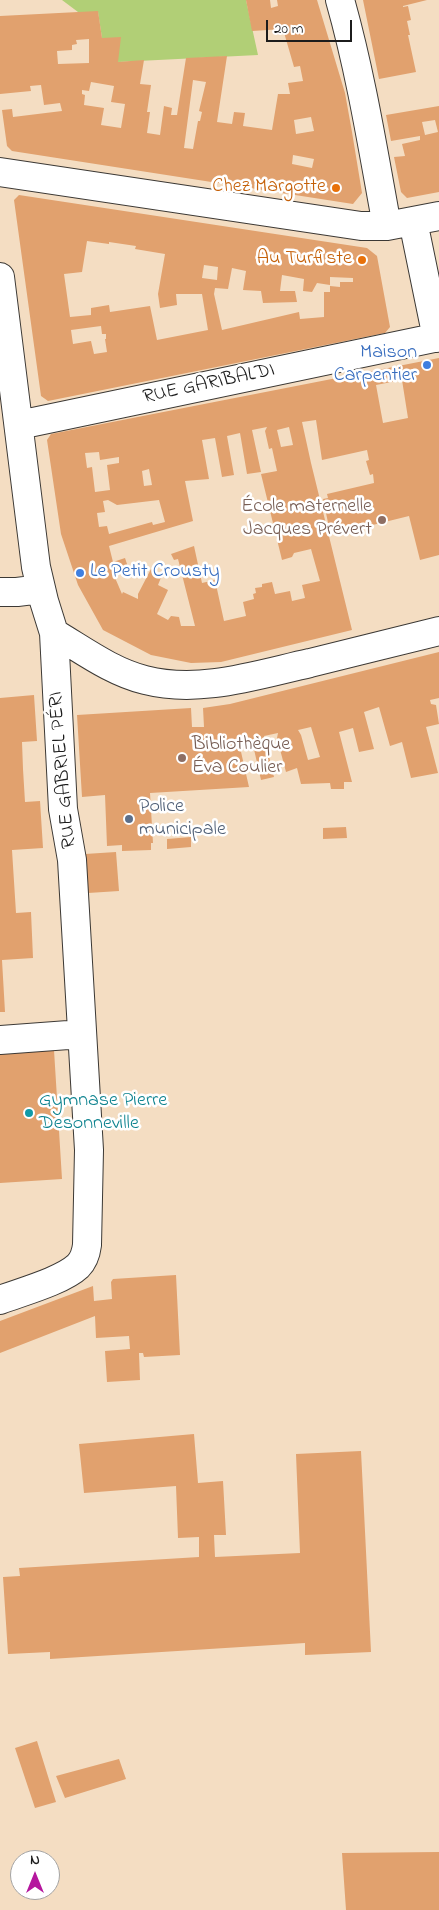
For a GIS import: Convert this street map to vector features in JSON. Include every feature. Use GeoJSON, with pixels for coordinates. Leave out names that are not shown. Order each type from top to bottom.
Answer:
{"type":"FeatureCollection","features":[{"type":"Feature","properties":{"kind":"street"},"geometry":{"type":"LineString","coordinates":[[340,0],[358,74],[387,226]]}},
{"type":"Feature","properties":{"kind":"street"},"geometry":{"type":"LineString","coordinates":[[0,172],[361,226],[387,226],[426,218],[438,338]]}},
{"type":"Feature","properties":{"kind":"street","name":"RUE GABRIEL PÉRI"},"geometry":{"type":"LineString","coordinates":[[0,277],[33,545],[40,589],[54,633],[63,808],[71,852],[89,1170],[85,1257],[79,1265],[61,1277],[0,1300]]}},
{"type":"Feature","properties":{"kind":"street","name":"RUE GARIBALDI"},"geometry":{"type":"LineString","coordinates":[[19,425],[438,338]]}},
{"type":"Feature","properties":{"kind":"street"},"geometry":{"type":"LineString","coordinates":[[0,592],[40,589]]}},
{"type":"Feature","properties":{"kind":"street"},"geometry":{"type":"LineString","coordinates":[[54,633],[100,661],[130,675],[160,684],[197,685],[242,679],[439,631]]}},
{"type":"Feature","properties":{"kind":"street"},"geometry":{"type":"LineString","coordinates":[[0,1040],[82,1034]]}},
{"type":"Feature","properties":{"kind":"green space"},"geometry":{"type":"Polygon","coordinates":[[[62,0],[246,0],[258,55],[118,62],[102,38],[98,12],[78,12],[62,0]]]}},
{"type":"Feature","properties":{"kind":"building"},"geometry":{"type":"Polygon","coordinates":[[[246,0],[270,0],[271,8],[278,6],[277,0],[317,0],[345,93],[352,132],[362,193],[353,204],[12,151],[7,146],[2,110],[12,109],[13,117],[62,111],[60,103],[44,105],[41,85],[30,86],[31,91],[0,94],[0,16],[98,11],[102,38],[121,37],[118,62],[144,60],[140,84],[151,85],[147,112],[150,112],[147,133],[160,135],[164,106],[172,108],[171,115],[177,115],[186,58],[227,56],[217,122],[232,124],[234,112],[245,113],[243,126],[272,130],[278,94],[290,94],[288,83],[303,81],[300,66],[294,67],[283,29],[252,31],[246,0]],[[89,39],[76,40],[77,44],[72,45],[72,50],[57,51],[58,64],[89,63],[89,39]],[[193,80],[184,148],[193,149],[198,121],[200,121],[202,112],[199,111],[206,82],[193,80]],[[91,82],[89,91],[82,90],[82,94],[85,95],[84,105],[104,108],[101,125],[121,128],[125,104],[111,102],[114,86],[91,82]],[[311,117],[294,120],[296,134],[314,131],[311,117]],[[293,155],[292,164],[312,168],[314,159],[293,155]]]}},
{"type":"Feature","properties":{"kind":"building"},"geometry":{"type":"Polygon","coordinates":[[[363,0],[427,0],[403,6],[408,6],[411,20],[407,21],[410,35],[408,35],[416,72],[379,79],[363,0]]]}},
{"type":"Feature","properties":{"kind":"building"},"geometry":{"type":"Polygon","coordinates":[[[439,106],[439,192],[407,198],[401,192],[394,157],[405,156],[402,144],[420,140],[420,136],[391,141],[386,115],[439,106]],[[435,120],[422,122],[425,135],[438,132],[435,120]]]}},
{"type":"Feature","properties":{"kind":"building"},"geometry":{"type":"Polygon","coordinates":[[[19,195],[367,248],[377,256],[390,327],[385,333],[48,401],[41,396],[14,200],[19,195]],[[87,241],[82,272],[64,274],[70,317],[91,315],[91,308],[109,305],[110,312],[150,306],[157,340],[208,330],[202,294],[176,294],[177,305],[160,308],[158,294],[165,254],[135,249],[136,246],[87,241]],[[204,265],[202,278],[217,280],[218,267],[204,265]],[[232,268],[228,289],[215,288],[214,294],[222,330],[299,312],[300,319],[324,317],[324,292],[330,292],[330,286],[340,287],[340,282],[353,282],[353,278],[330,277],[330,285],[317,283],[312,292],[303,291],[304,279],[282,275],[280,291],[295,291],[297,302],[263,303],[261,291],[243,290],[246,271],[232,268]],[[101,326],[71,330],[73,344],[91,341],[94,354],[107,352],[106,334],[102,334],[101,326]]]}},
{"type":"Feature","properties":{"kind":"building"},"geometry":{"type":"Polygon","coordinates":[[[439,358],[439,555],[420,560],[409,516],[336,534],[335,530],[330,532],[323,499],[328,498],[327,494],[374,483],[373,474],[370,475],[366,461],[369,460],[367,450],[322,460],[316,420],[302,422],[352,630],[221,662],[191,663],[151,655],[103,630],[78,585],[61,534],[47,440],[51,434],[439,358]],[[402,380],[376,385],[383,423],[408,418],[402,380]],[[267,427],[252,430],[261,472],[247,474],[240,433],[227,436],[234,475],[222,477],[215,438],[202,440],[209,479],[185,481],[193,521],[109,546],[113,562],[125,558],[128,567],[137,565],[130,578],[120,570],[113,573],[122,594],[123,592],[138,599],[138,594],[151,569],[162,575],[158,585],[168,590],[157,614],[168,620],[171,616],[179,617],[181,626],[195,626],[178,559],[174,560],[171,554],[194,546],[202,583],[215,580],[224,621],[246,616],[243,602],[254,599],[255,588],[262,587],[262,584],[272,582],[275,594],[290,591],[292,601],[305,598],[302,585],[320,581],[311,549],[294,553],[292,557],[282,560],[261,474],[277,471],[272,448],[269,449],[265,431],[267,427]],[[289,427],[277,430],[281,447],[293,445],[289,427]],[[99,452],[85,453],[87,468],[92,467],[95,492],[110,490],[107,465],[119,463],[119,457],[100,460],[99,452]],[[149,469],[142,471],[144,486],[152,485],[149,469]],[[108,500],[103,501],[105,512],[97,513],[99,527],[107,526],[109,534],[152,522],[153,525],[165,522],[159,500],[117,505],[108,500]]]}},
{"type":"Feature","properties":{"kind":"building"},"geometry":{"type":"Polygon","coordinates":[[[439,652],[439,698],[430,700],[431,704],[436,705],[439,724],[426,727],[438,773],[411,778],[402,742],[390,746],[379,707],[364,712],[374,749],[359,752],[353,728],[339,732],[352,782],[344,782],[344,789],[331,789],[330,783],[301,784],[297,768],[286,772],[277,738],[278,733],[264,736],[274,777],[261,780],[253,745],[254,739],[239,743],[249,787],[150,793],[153,843],[151,843],[151,850],[122,851],[122,845],[107,846],[105,795],[82,797],[77,715],[191,708],[192,727],[204,727],[203,708],[230,704],[439,652]],[[311,727],[298,730],[308,760],[320,757],[311,727]]]}},
{"type":"Feature","properties":{"kind":"building"},"geometry":{"type":"Polygon","coordinates":[[[34,695],[37,741],[22,742],[23,769],[25,802],[40,801],[43,848],[12,850],[16,913],[31,912],[33,958],[2,960],[5,1012],[0,1012],[0,698],[34,695]]]}},
{"type":"Feature","properties":{"kind":"building"},"geometry":{"type":"Polygon","coordinates":[[[346,827],[347,838],[323,839],[323,828],[346,827]]]}},
{"type":"Feature","properties":{"kind":"building"},"geometry":{"type":"Polygon","coordinates":[[[191,837],[191,847],[167,849],[167,839],[191,837]]]}},
{"type":"Feature","properties":{"kind":"building"},"geometry":{"type":"Polygon","coordinates":[[[116,852],[119,891],[88,893],[85,854],[116,852]]]}},
{"type":"Feature","properties":{"kind":"building","name":"Gymnase Pierre Desonneville"},"geometry":{"type":"Polygon","coordinates":[[[54,1050],[62,1179],[0,1183],[0,1053],[54,1050]]]}},
{"type":"Feature","properties":{"kind":"building"},"geometry":{"type":"Polygon","coordinates":[[[176,1275],[180,1355],[144,1357],[143,1353],[139,1353],[140,1380],[107,1382],[105,1351],[130,1349],[129,1336],[96,1338],[95,1316],[0,1353],[0,1321],[93,1286],[94,1301],[112,1299],[111,1282],[113,1279],[176,1275]]]}},
{"type":"Feature","properties":{"kind":"building"},"geometry":{"type":"Polygon","coordinates":[[[194,1434],[198,1483],[223,1481],[226,1535],[214,1535],[215,1557],[300,1553],[296,1454],[361,1451],[371,1652],[305,1655],[305,1643],[50,1659],[50,1652],[8,1654],[3,1577],[20,1576],[19,1568],[199,1557],[199,1537],[178,1538],[176,1486],[84,1493],[79,1444],[194,1434]]]}},
{"type":"Feature","properties":{"kind":"building"},"geometry":{"type":"Polygon","coordinates":[[[37,1741],[56,1802],[35,1808],[15,1748],[37,1741]]]}},
{"type":"Feature","properties":{"kind":"building"},"geometry":{"type":"Polygon","coordinates":[[[119,1759],[126,1779],[65,1798],[56,1776],[119,1759]]]}},
{"type":"Feature","properties":{"kind":"building"},"geometry":{"type":"Polygon","coordinates":[[[439,1852],[439,1910],[346,1910],[342,1853],[439,1852]]]}},
{"type":"Feature","properties":{"kind":"place","name":"Chez Margotte"},"geometry":{"type":"Point","coordinates":[336,188]}},
{"type":"Feature","properties":{"kind":"place","name":"Au Turfiste"},"geometry":{"type":"Point","coordinates":[362,260]}},
{"type":"Feature","properties":{"kind":"place","name":"Maison Carpentier"},"geometry":{"type":"Point","coordinates":[427,365]}},
{"type":"Feature","properties":{"kind":"place","name":"École maternelle Jacques Prévert"},"geometry":{"type":"Point","coordinates":[382,520]}},
{"type":"Feature","properties":{"kind":"place","name":"Le Petit Crousty"},"geometry":{"type":"Point","coordinates":[80,573]}},
{"type":"Feature","properties":{"kind":"place","name":"Bibliothèque Éva Coulier"},"geometry":{"type":"Point","coordinates":[182,758]}},
{"type":"Feature","properties":{"kind":"place","name":"Police municipale"},"geometry":{"type":"Point","coordinates":[129,819]}},
{"type":"Feature","properties":{"kind":"place","name":"Gymnase Pierre Desonneville"},"geometry":{"type":"Point","coordinates":[29,1113]}}]}
